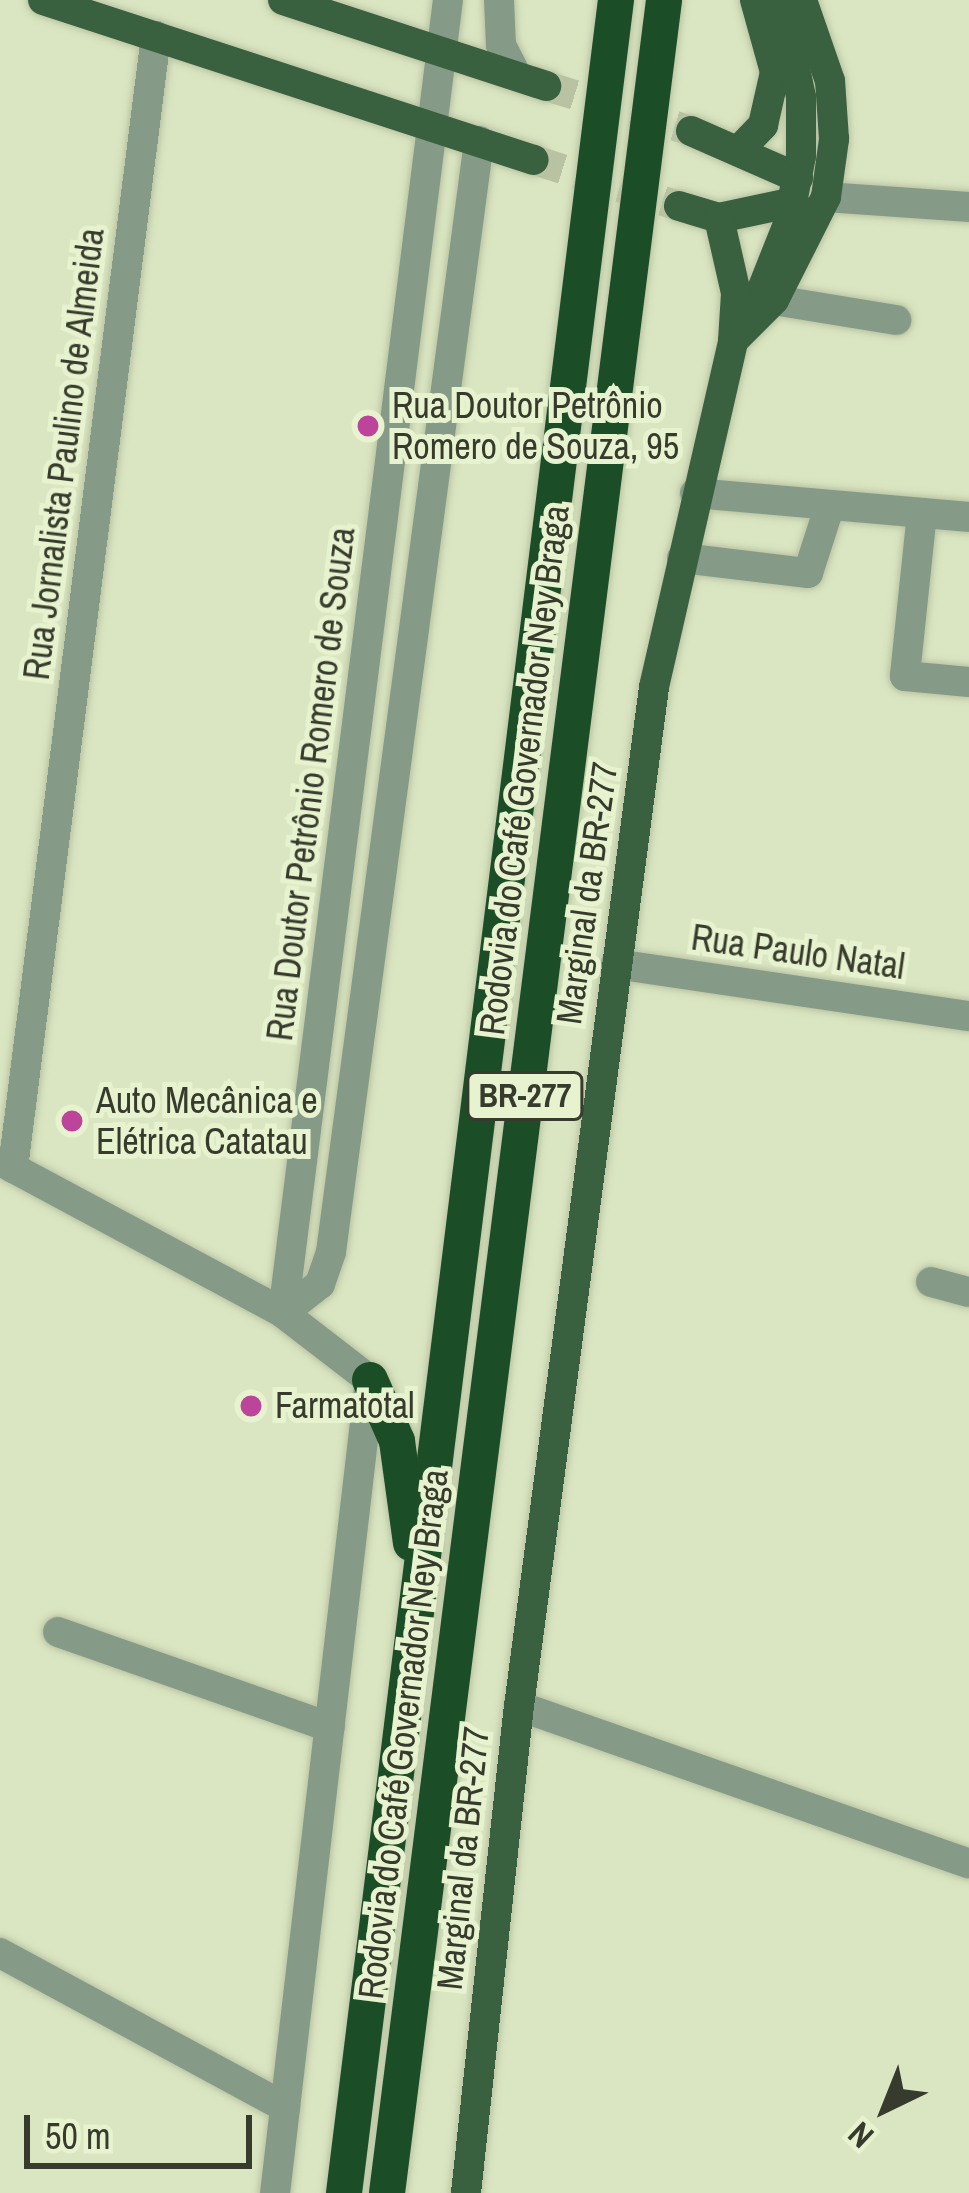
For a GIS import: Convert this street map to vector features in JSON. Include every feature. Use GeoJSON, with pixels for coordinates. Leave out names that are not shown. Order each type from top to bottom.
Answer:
{"type":"FeatureCollection","features":[{"type":"Feature","properties":{"kind":"highway","name":"Rodovia do Café Governador Ney Braga"},"geometry":{"type":"LineString","coordinates":[[344,2193],[616,0]]}},
{"type":"Feature","properties":{"kind":"highway","name":"Rodovia do Café Governador Ney Braga"},"geometry":{"type":"LineString","coordinates":[[387,2193],[664,0]]}},
{"type":"Feature","properties":{"kind":"highway"},"geometry":{"type":"LineString","coordinates":[[370,1380],[397,1441],[418,1605]]}},
{"type":"Feature","properties":{"kind":"main road"},"geometry":{"type":"LineString","coordinates":[[43,0],[535,160]]}},
{"type":"Feature","properties":{"kind":"main road"},"geometry":{"type":"LineString","coordinates":[[283,0],[531,80]]}},
{"type":"Feature","properties":{"kind":"main road"},"geometry":{"type":"LineString","coordinates":[[741,148],[763,125],[775,72],[755,0]]}},
{"type":"Feature","properties":{"kind":"main road","name":"BR-277"},"geometry":{"type":"LineString","coordinates":[[733,341],[766,285],[796,190],[801,97],[781,0]]}},
{"type":"Feature","properties":{"kind":"main road"},"geometry":{"type":"LineString","coordinates":[[733,341],[774,300],[826,197],[834,139],[830,81],[802,0]]}},
{"type":"Feature","properties":{"kind":"main road"},"geometry":{"type":"LineString","coordinates":[[691,131],[741,148],[796,190]]}},
{"type":"Feature","properties":{"kind":"main road"},"geometry":{"type":"LineString","coordinates":[[719,218],[748,194],[750,165],[741,148]]}},
{"type":"Feature","properties":{"kind":"main road"},"geometry":{"type":"LineString","coordinates":[[680,206],[719,218],[796,190]]}},
{"type":"Feature","properties":{"kind":"main road","name":"BR-277"},"geometry":{"type":"LineString","coordinates":[[719,218],[736,293],[733,341]]}},
{"type":"Feature","properties":{"kind":"main road","name":"Marginal da BR-277"},"geometry":{"type":"LineString","coordinates":[[466,2193],[518,1706],[654,687],[733,341]]}},
{"type":"Feature","properties":{"kind":"street","name":"Rua Doutor Petrônio Romero de Souza"},"geometry":{"type":"LineString","coordinates":[[284,1313],[448,0]]}},
{"type":"Feature","properties":{"kind":"street"},"geometry":{"type":"LineString","coordinates":[[499,0],[501,45],[531,80]]}},
{"type":"Feature","properties":{"kind":"street","name":"Rua Jornalista Paulino de Almeida"},"geometry":{"type":"LineString","coordinates":[[7,1165],[156,36]]}},
{"type":"Feature","properties":{"kind":"street"},"geometry":{"type":"LineString","coordinates":[[284,1313],[320,1284],[331,1252],[479,141]]}},
{"type":"Feature","properties":{"kind":"street"},"geometry":{"type":"LineString","coordinates":[[826,197],[969,207]]}},
{"type":"Feature","properties":{"kind":"street"},"geometry":{"type":"LineString","coordinates":[[774,300],[896,320]]}},
{"type":"Feature","properties":{"kind":"street"},"geometry":{"type":"LineString","coordinates":[[695,493],[969,517]]}},
{"type":"Feature","properties":{"kind":"street"},"geometry":{"type":"LineString","coordinates":[[682,557],[808,573],[830,505]]}},
{"type":"Feature","properties":{"kind":"street"},"geometry":{"type":"LineString","coordinates":[[922,513],[905,676],[969,682]]}},
{"type":"Feature","properties":{"kind":"street","name":"Rua Paulo Natal"},"geometry":{"type":"LineString","coordinates":[[616,964],[969,1016]]}},
{"type":"Feature","properties":{"kind":"street"},"geometry":{"type":"LineString","coordinates":[[7,1165],[284,1313],[370,1380],[275,2193]]}},
{"type":"Feature","properties":{"kind":"street"},"geometry":{"type":"LineString","coordinates":[[932,1282],[969,1292]]}},
{"type":"Feature","properties":{"kind":"street"},"geometry":{"type":"LineString","coordinates":[[58,1632],[329,1727]]}},
{"type":"Feature","properties":{"kind":"street"},"geometry":{"type":"LineString","coordinates":[[518,1706],[969,1864]]}},
{"type":"Feature","properties":{"kind":"street"},"geometry":{"type":"LineString","coordinates":[[0,1953],[285,2107]]}},
{"type":"Feature","properties":{"kind":"tunnel"},"geometry":{"type":"LineString","coordinates":[[546,86],[691,131]]}},
{"type":"Feature","properties":{"kind":"tunnel"},"geometry":{"type":"LineString","coordinates":[[534,160],[679,206]]}},
{"type":"Feature","properties":{"kind":"place","name":"Rua Doutor Petrônio Romero de Souza, 95"},"geometry":{"type":"Point","coordinates":[368,426]}},
{"type":"Feature","properties":{"kind":"place","name":"Auto Mecânica e Elétrica Catatau"},"geometry":{"type":"Point","coordinates":[72,1121]}},
{"type":"Feature","properties":{"kind":"place","name":"Farmatotal"},"geometry":{"type":"Point","coordinates":[251,1406]}}]}
